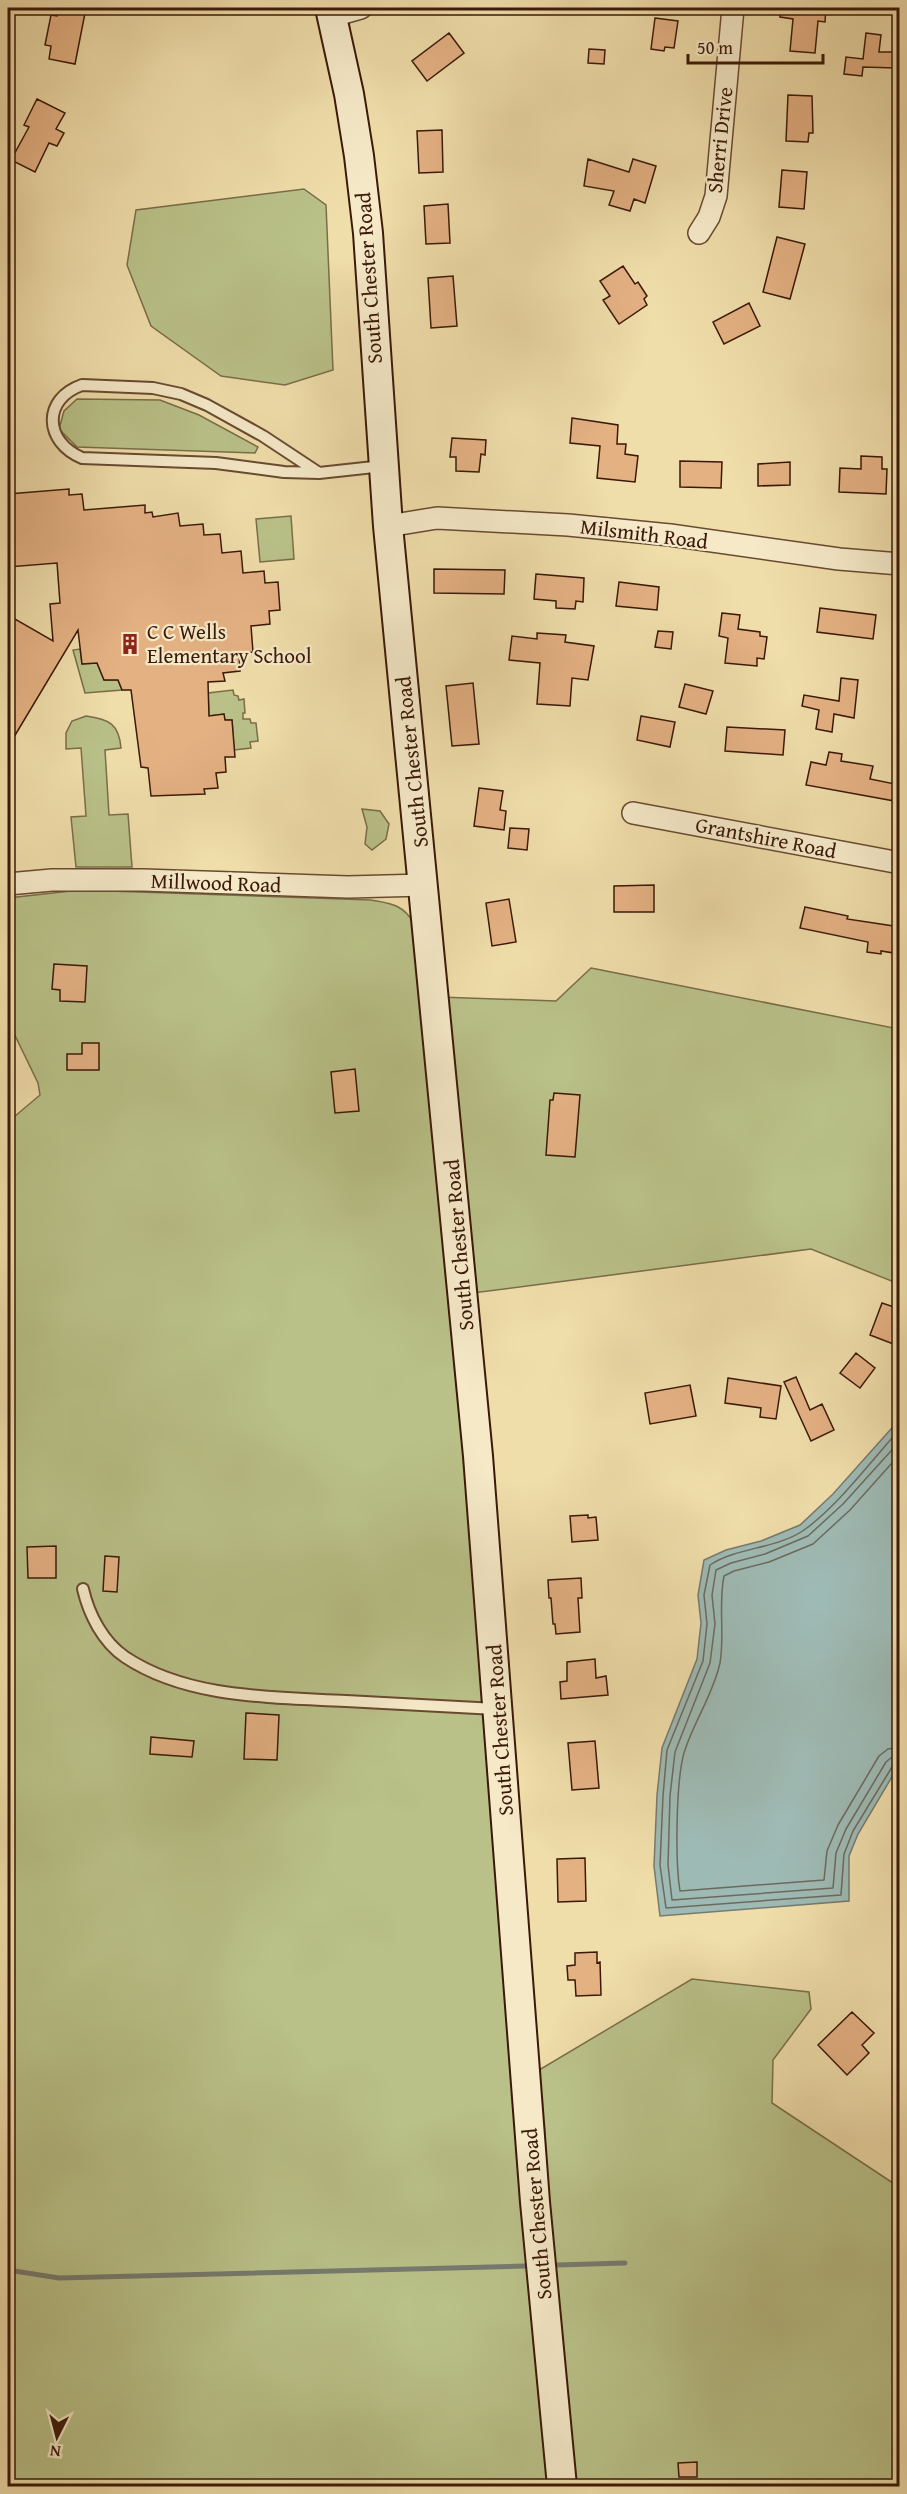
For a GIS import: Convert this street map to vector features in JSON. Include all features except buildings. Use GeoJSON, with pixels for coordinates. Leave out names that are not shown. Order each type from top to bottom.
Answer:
{"type":"FeatureCollection","features":[{"type":"Feature","properties":{"kind":"street"},"geometry":{"type":"LineString","coordinates":[[332,12],[361,8]]}},
{"type":"Feature","properties":{"kind":"street","name":"Sherri Drive"},"geometry":{"type":"LineString","coordinates":[[699,233],[709,217],[716,196],[733,8]]}},
{"type":"Feature","properties":{"kind":"street","name":"South Chester Road"},"geometry":{"type":"LineString","coordinates":[[332,12],[359,156],[368,233],[388,526],[478,1456],[535,2202],[562,2487]]}},
{"type":"Feature","properties":{"kind":"street","name":"Milsmith Road"},"geometry":{"type":"LineString","coordinates":[[388,526],[437,518],[568,525],[839,559],[900,564]]}},
{"type":"Feature","properties":{"kind":"street","name":"Grantshire Road"},"geometry":{"type":"LineString","coordinates":[[633,813],[900,863]]}},
{"type":"Feature","properties":{"kind":"street","name":"Millwood Road"},"geometry":{"type":"LineString","coordinates":[[8,884],[52,880],[143,880],[348,887],[424,885]]}},
{"type":"Feature","properties":{"kind":"lane"},"geometry":{"type":"LineString","coordinates":[[319,473],[263,436],[207,405],[181,394],[153,388],[82,385],[73,388],[61,397],[52,420],[54,433],[60,444],[70,453],[82,458],[216,463],[284,472],[319,473],[383,466]]}},
{"type":"Feature","properties":{"kind":"lane"},"geometry":{"type":"LineString","coordinates":[[83,1589],[92,1617],[105,1638],[123,1656],[159,1673],[198,1686],[238,1694],[499,1709]]}},
{"type":"Feature","properties":{"kind":"green space"},"geometry":{"type":"Polygon","coordinates":[[[304,189],[326,205],[333,370],[285,385],[221,376],[151,326],[127,265],[136,210],[304,189]]]}},
{"type":"Feature","properties":{"kind":"green space"},"geometry":{"type":"Polygon","coordinates":[[[77,399],[160,400],[199,415],[258,447],[255,453],[77,447],[59,429],[64,411],[77,399]]]}},
{"type":"Feature","properties":{"kind":"green space"},"geometry":{"type":"Polygon","coordinates":[[[291,516],[294,559],[260,562],[256,519],[291,516]]]}},
{"type":"Feature","properties":{"kind":"green space"},"geometry":{"type":"Polygon","coordinates":[[[80,649],[82,664],[97,663],[104,680],[118,680],[122,690],[85,693],[73,650],[80,649]]]}},
{"type":"Feature","properties":{"kind":"green space"},"geometry":{"type":"Polygon","coordinates":[[[233,690],[239,700],[244,699],[243,719],[250,719],[251,723],[256,723],[258,741],[250,742],[251,748],[234,750],[232,720],[225,720],[224,714],[209,716],[208,693],[233,690]]]}},
{"type":"Feature","properties":{"kind":"green space"},"geometry":{"type":"Polygon","coordinates":[[[86,716],[107,721],[118,733],[121,748],[105,750],[109,815],[128,814],[132,867],[76,867],[71,817],[86,816],[81,748],[66,749],[66,733],[72,721],[86,716]]]}},
{"type":"Feature","properties":{"kind":"green space"},"geometry":{"type":"Polygon","coordinates":[[[362,809],[380,811],[389,824],[386,839],[372,850],[365,844],[367,827],[362,809]]]}},
{"type":"Feature","properties":{"kind":"green space"},"geometry":{"type":"Polygon","coordinates":[[[80,890],[371,900],[401,908],[414,923],[436,1129],[532,2250],[529,2076],[692,1979],[809,1992],[811,2009],[773,2060],[772,2103],[899,2187],[899,2486],[8,2486],[8,1122],[40,1095],[38,1083],[8,1021],[8,898],[80,890]]]}},
{"type":"Feature","properties":{"kind":"green space"},"geometry":{"type":"Polygon","coordinates":[[[591,968],[899,1029],[899,1284],[811,1249],[465,1294],[439,997],[556,1001],[591,968]]]}},
{"type":"Feature","properties":{"kind":"water"},"geometry":{"type":"Polygon","coordinates":[[[899,1420],[899,1765],[858,1834],[849,1856],[849,1901],[660,1916],[654,1866],[657,1795],[662,1748],[697,1659],[701,1623],[698,1595],[704,1560],[726,1550],[761,1541],[800,1525],[833,1494],[899,1420]]]}},
{"type":"Feature","properties":{"kind":"waterway"},"geometry":{"type":"LineString","coordinates":[[557,2265],[625,2263]]}},
{"type":"Feature","properties":{"kind":"waterway"},"geometry":{"type":"LineString","coordinates":[[8,2270],[59,2278],[525,2266]]}},
{"type":"Feature","properties":{"kind":"place","name":"C C Wells Elementary School"},"geometry":{"type":"Point","coordinates":[130,644]}}]}
